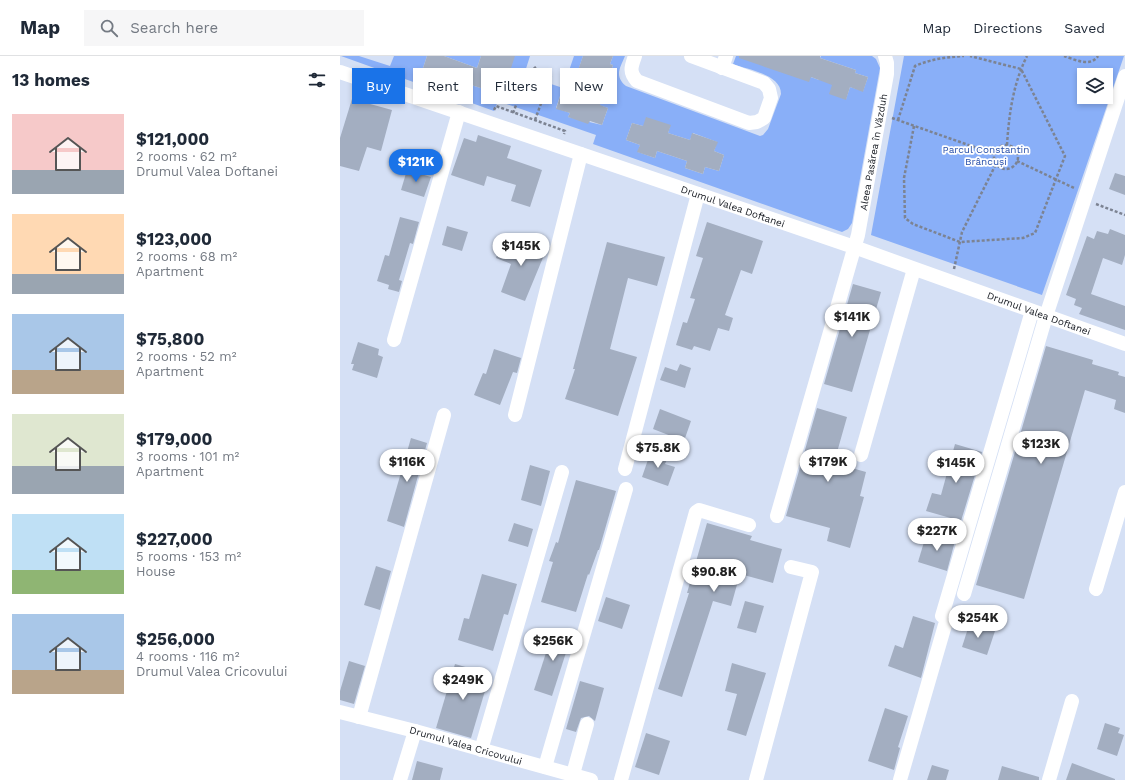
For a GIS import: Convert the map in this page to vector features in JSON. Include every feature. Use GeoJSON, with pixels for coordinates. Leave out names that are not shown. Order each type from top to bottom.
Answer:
{"type":"FeatureCollection","features":[{"type":"Feature","properties":{"kind":"street"},"geometry":{"type":"LineString","coordinates":[[635,56],[630,69],[632,76],[637,81],[749,123],[757,122],[764,118],[771,98],[769,89],[764,83],[724,62],[691,56]]}},
{"type":"Feature","properties":{"kind":"street","name":"Aleea Pasărea în Văzduh"},"geometry":{"type":"LineString","coordinates":[[777,516],[854,247],[887,74],[887,63],[885,56]]}},
{"type":"Feature","properties":{"kind":"street","name":"Drumul Valea Doftanei"},"geometry":{"type":"LineString","coordinates":[[340,72],[854,247],[1125,344]]}},
{"type":"Feature","properties":{"kind":"street"},"geometry":{"type":"LineString","coordinates":[[964,594],[1046,316],[1125,76]]}},
{"type":"Feature","properties":{"kind":"street"},"geometry":{"type":"LineString","coordinates":[[394,340],[459,112]]}},
{"type":"Feature","properties":{"kind":"street"},"geometry":{"type":"LineString","coordinates":[[515,415],[582,154]]}},
{"type":"Feature","properties":{"kind":"street"},"geometry":{"type":"LineString","coordinates":[[625,469],[698,194]]}},
{"type":"Feature","properties":{"kind":"street"},"geometry":{"type":"LineString","coordinates":[[861,455],[914,269]]}},
{"type":"Feature","properties":{"kind":"street"},"geometry":{"type":"LineString","coordinates":[[900,780],[1032,311]]}},
{"type":"Feature","properties":{"kind":"street"},"geometry":{"type":"LineString","coordinates":[[359,717],[444,415]]}},
{"type":"Feature","properties":{"kind":"street"},"geometry":{"type":"LineString","coordinates":[[481,750],[562,472]]}},
{"type":"Feature","properties":{"kind":"street"},"geometry":{"type":"LineString","coordinates":[[545,767],[626,489]]}},
{"type":"Feature","properties":{"kind":"street"},"geometry":{"type":"LineString","coordinates":[[1096,589],[1125,492]]}},
{"type":"Feature","properties":{"kind":"street"},"geometry":{"type":"LineString","coordinates":[[621,780],[696,512],[700,510],[749,525]]}},
{"type":"Feature","properties":{"kind":"street"},"geometry":{"type":"LineString","coordinates":[[756,780],[812,572],[791,567]]}},
{"type":"Feature","properties":{"kind":"street"},"geometry":{"type":"LineString","coordinates":[[1049,780],[1072,701]]}},
{"type":"Feature","properties":{"kind":"street","name":"Drumul Valea Cricovului"},"geometry":{"type":"LineString","coordinates":[[340,712],[415,731],[591,780]]}},
{"type":"Feature","properties":{"kind":"street"},"geometry":{"type":"LineString","coordinates":[[573,774],[587,724]]}},
{"type":"Feature","properties":{"kind":"street"},"geometry":{"type":"LineString","coordinates":[[400,780],[415,731]]}},
{"type":"Feature","properties":{"kind":"path"},"geometry":{"type":"LineString","coordinates":[[898,120],[915,66],[943,57],[964,56]]}},
{"type":"Feature","properties":{"kind":"path"},"geometry":{"type":"LineString","coordinates":[[914,126],[904,178],[905,218],[913,224],[960,242],[1023,238],[1035,233],[1065,156],[1021,69],[970,56]]}},
{"type":"Feature","properties":{"kind":"path"},"geometry":{"type":"LineString","coordinates":[[1007,145],[1012,104],[1021,69],[1027,56]]}},
{"type":"Feature","properties":{"kind":"path"},"geometry":{"type":"LineString","coordinates":[[1064,56],[1090,62],[1096,60],[1098,56]]}},
{"type":"Feature","properties":{"kind":"path"},"geometry":{"type":"LineString","coordinates":[[513,113],[529,72],[536,67]]}},
{"type":"Feature","properties":{"kind":"path"},"geometry":{"type":"LineString","coordinates":[[535,120],[541,104]]}},
{"type":"Feature","properties":{"kind":"path"},"geometry":{"type":"LineString","coordinates":[[880,114],[994,154]]}},
{"type":"Feature","properties":{"kind":"path"},"geometry":{"type":"LineString","coordinates":[[952,282],[960,242],[968,220],[996,164],[994,154],[998,148],[1007,145],[1016,150],[1017,161],[1013,167],[1006,169],[996,164]]}},
{"type":"Feature","properties":{"kind":"path"},"geometry":{"type":"LineString","coordinates":[[1017,161],[1086,194],[1097,205],[1125,215]]}},
{"type":"Feature","properties":{"kind":"green space"},"geometry":{"type":"Polygon","coordinates":[[[341,56],[359,56],[390,66],[394,56],[427,56],[423,68],[413,68],[413,82],[405,79],[405,68],[374,68],[341,56]]]}},
{"type":"Feature","properties":{"kind":"green space"},"geometry":{"type":"Polygon","coordinates":[[[444,56],[481,56],[477,68],[444,56]]]}},
{"type":"Feature","properties":{"kind":"green space"},"geometry":{"type":"Polygon","coordinates":[[[505,56],[530,56],[526,68],[505,68],[505,56]]]}},
{"type":"Feature","properties":{"kind":"green space"},"geometry":{"type":"Polygon","coordinates":[[[574,56],[583,56],[579,68],[570,68],[574,56]]]}},
{"type":"Feature","properties":{"kind":"green space"},"geometry":{"type":"Polygon","coordinates":[[[613,56],[625,56],[619,75],[620,79],[626,86],[760,136],[763,135],[768,129],[781,94],[780,87],[770,77],[733,64],[736,56],[752,56],[819,80],[820,77],[834,81],[846,99],[850,87],[863,91],[868,77],[855,73],[856,70],[820,58],[821,56],[872,56],[876,59],[880,68],[852,223],[848,229],[842,232],[593,144],[596,135],[507,104],[552,104],[552,84],[560,87],[560,96],[556,108],[570,113],[568,117],[602,125],[608,108],[595,104],[617,104],[617,68],[612,68],[613,65],[610,64],[613,56]],[[632,123],[626,140],[640,145],[638,152],[655,158],[657,151],[687,161],[685,168],[703,174],[705,167],[719,171],[724,155],[714,151],[717,142],[693,133],[690,140],[668,133],[670,126],[643,126],[632,123]]]}},
{"type":"Feature","properties":{"kind":"green space","name":"Parcul Constantin Brâncuși"},"geometry":{"type":"Polygon","coordinates":[[[904,56],[1124,56],[1113,88],[1113,68],[1077,68],[1077,104],[1108,104],[1042,295],[871,235],[904,56]]]}},
{"type":"Feature","properties":{"kind":"green space"},"geometry":{"type":"Polygon","coordinates":[[[473,86],[481,88],[481,104],[497,104],[494,111],[473,103],[473,86]]]}},
{"type":"Feature","properties":{"kind":"building"},"geometry":{"type":"Polygon","coordinates":[[[427,56],[444,56],[477,68],[481,56],[515,56],[511,68],[481,68],[481,88],[473,86],[473,68],[423,68],[427,56]]]}},
{"type":"Feature","properties":{"kind":"building"},"geometry":{"type":"Polygon","coordinates":[[[583,56],[613,56],[610,64],[613,65],[612,68],[579,68],[583,56]]]}},
{"type":"Feature","properties":{"kind":"building"},"geometry":{"type":"Polygon","coordinates":[[[739,56],[820,56],[820,58],[856,70],[855,73],[868,77],[863,92],[850,87],[846,100],[829,94],[832,85],[811,77],[809,82],[739,58],[739,56]]]}},
{"type":"Feature","properties":{"kind":"building"},"geometry":{"type":"Polygon","coordinates":[[[560,96],[560,104],[600,104],[608,108],[602,125],[590,121],[588,124],[568,117],[570,113],[556,109],[560,96]]]}},
{"type":"Feature","properties":{"kind":"building"},"geometry":{"type":"Polygon","coordinates":[[[352,99],[352,104],[370,104],[392,110],[381,151],[367,147],[359,171],[340,166],[340,138],[352,99]]]}},
{"type":"Feature","properties":{"kind":"building"},"geometry":{"type":"Polygon","coordinates":[[[646,117],[671,125],[668,133],[690,140],[692,133],[718,142],[714,151],[724,155],[719,171],[705,167],[703,174],[685,168],[687,161],[657,151],[655,158],[637,152],[640,145],[626,140],[632,123],[643,126],[646,117]]]}},
{"type":"Feature","properties":{"kind":"building"},"geometry":{"type":"Polygon","coordinates":[[[478,135],[511,146],[507,158],[542,170],[530,207],[511,201],[516,185],[487,176],[484,186],[451,175],[464,138],[476,142],[478,135]]]}},
{"type":"Feature","properties":{"kind":"building"},"geometry":{"type":"Polygon","coordinates":[[[407,170],[431,177],[424,197],[401,190],[407,170]]]}},
{"type":"Feature","properties":{"kind":"building"},"geometry":{"type":"Polygon","coordinates":[[[1115,173],[1125,176],[1125,195],[1109,189],[1115,173]]]}},
{"type":"Feature","properties":{"kind":"building"},"geometry":{"type":"Polygon","coordinates":[[[400,217],[419,222],[413,244],[410,243],[399,280],[402,281],[399,292],[388,289],[389,285],[377,281],[385,255],[389,256],[400,217]]]}},
{"type":"Feature","properties":{"kind":"building"},"geometry":{"type":"Polygon","coordinates":[[[707,222],[763,241],[752,274],[741,270],[725,315],[733,318],[729,331],[718,328],[710,351],[694,346],[692,350],[676,345],[683,322],[687,323],[695,299],[690,298],[703,258],[696,256],[707,222]]]}},
{"type":"Feature","properties":{"kind":"building"},"geometry":{"type":"Polygon","coordinates":[[[447,226],[468,232],[462,251],[442,245],[447,226]]]}},
{"type":"Feature","properties":{"kind":"building"},"geometry":{"type":"Polygon","coordinates":[[[1110,229],[1125,235],[1125,255],[1122,265],[1103,258],[1091,294],[1125,306],[1125,330],[1079,314],[1082,308],[1074,305],[1076,299],[1066,295],[1087,236],[1094,239],[1097,231],[1108,234],[1110,229]]]}},
{"type":"Feature","properties":{"kind":"building"},"geometry":{"type":"Polygon","coordinates":[[[520,237],[547,248],[525,301],[501,292],[511,264],[496,258],[501,243],[516,248],[520,237]]]}},
{"type":"Feature","properties":{"kind":"building"},"geometry":{"type":"Polygon","coordinates":[[[607,242],[665,257],[657,286],[628,278],[610,349],[637,357],[618,416],[565,399],[575,369],[573,369],[607,242]]]}},
{"type":"Feature","properties":{"kind":"building"},"geometry":{"type":"Polygon","coordinates":[[[853,284],[881,292],[852,392],[824,384],[853,284]]]}},
{"type":"Feature","properties":{"kind":"building"},"geometry":{"type":"Polygon","coordinates":[[[358,342],[379,349],[378,355],[383,357],[377,378],[352,370],[354,364],[351,364],[358,342]]]}},
{"type":"Feature","properties":{"kind":"building"},"geometry":{"type":"Polygon","coordinates":[[[1046,346],[1093,360],[1092,364],[1119,372],[1118,375],[1125,377],[1125,413],[1114,409],[1116,400],[1085,390],[1024,599],[976,585],[1046,346]]]}},
{"type":"Feature","properties":{"kind":"building"},"geometry":{"type":"Polygon","coordinates":[[[494,349],[521,358],[517,373],[513,372],[500,405],[474,395],[483,373],[486,374],[494,349]]]}},
{"type":"Feature","properties":{"kind":"building"},"geometry":{"type":"Polygon","coordinates":[[[680,364],[691,368],[685,388],[660,380],[665,367],[677,371],[680,364]]]}},
{"type":"Feature","properties":{"kind":"building"},"geometry":{"type":"Polygon","coordinates":[[[817,408],[847,417],[834,463],[866,472],[860,496],[864,497],[850,548],[827,541],[830,528],[786,516],[817,408]]]}},
{"type":"Feature","properties":{"kind":"building"},"geometry":{"type":"Polygon","coordinates":[[[660,409],[691,421],[684,441],[653,429],[660,409]]]}},
{"type":"Feature","properties":{"kind":"building"},"geometry":{"type":"Polygon","coordinates":[[[411,438],[427,443],[404,527],[387,521],[411,438]]]}},
{"type":"Feature","properties":{"kind":"building"},"geometry":{"type":"Polygon","coordinates":[[[955,444],[982,452],[961,521],[926,511],[932,493],[941,495],[955,444]]]}},
{"type":"Feature","properties":{"kind":"building"},"geometry":{"type":"Polygon","coordinates":[[[651,451],[668,457],[665,464],[675,467],[668,486],[642,477],[651,451]]]}},
{"type":"Feature","properties":{"kind":"building"},"geometry":{"type":"Polygon","coordinates":[[[530,465],[550,471],[541,506],[521,500],[530,465]]]}},
{"type":"Feature","properties":{"kind":"building"},"geometry":{"type":"Polygon","coordinates":[[[576,480],[616,491],[599,550],[589,575],[588,574],[576,612],[541,602],[553,562],[549,561],[556,542],[558,543],[576,480]]]}},
{"type":"Feature","properties":{"kind":"building"},"geometry":{"type":"Polygon","coordinates":[[[514,523],[533,529],[528,547],[508,541],[514,523]]]}},
{"type":"Feature","properties":{"kind":"building"},"geometry":{"type":"Polygon","coordinates":[[[707,523],[752,536],[750,540],[782,549],[773,583],[740,574],[731,606],[713,601],[682,697],[658,689],[689,593],[687,593],[707,523]]]}},
{"type":"Feature","properties":{"kind":"building"},"geometry":{"type":"Polygon","coordinates":[[[927,532],[955,541],[947,571],[918,562],[927,532]]]}},
{"type":"Feature","properties":{"kind":"building"},"geometry":{"type":"Polygon","coordinates":[[[376,566],[391,571],[380,610],[364,605],[376,566]]]}},
{"type":"Feature","properties":{"kind":"building"},"geometry":{"type":"Polygon","coordinates":[[[482,574],[517,584],[508,615],[504,614],[493,651],[458,640],[464,618],[469,619],[482,574]]]}},
{"type":"Feature","properties":{"kind":"building"},"geometry":{"type":"Polygon","coordinates":[[[606,597],[630,605],[622,629],[598,621],[606,597]]]}},
{"type":"Feature","properties":{"kind":"building"},"geometry":{"type":"Polygon","coordinates":[[[745,601],[764,606],[756,633],[737,628],[745,601]]]}},
{"type":"Feature","properties":{"kind":"building"},"geometry":{"type":"Polygon","coordinates":[[[913,616],[935,623],[921,678],[888,666],[895,645],[903,648],[913,616]]]}},
{"type":"Feature","properties":{"kind":"building"},"geometry":{"type":"Polygon","coordinates":[[[970,622],[995,631],[987,655],[962,647],[970,622]]]}},
{"type":"Feature","properties":{"kind":"building"},"geometry":{"type":"Polygon","coordinates":[[[554,628],[572,634],[552,696],[534,690],[554,628]]]}},
{"type":"Feature","properties":{"kind":"building"},"geometry":{"type":"Polygon","coordinates":[[[349,661],[365,666],[354,704],[340,700],[340,691],[349,661]]]}},
{"type":"Feature","properties":{"kind":"building"},"geometry":{"type":"Polygon","coordinates":[[[732,663],[766,673],[746,736],[727,730],[737,694],[725,691],[732,663]]]}},
{"type":"Feature","properties":{"kind":"building"},"geometry":{"type":"Polygon","coordinates":[[[455,664],[490,674],[471,738],[436,728],[455,664]]]}},
{"type":"Feature","properties":{"kind":"building"},"geometry":{"type":"Polygon","coordinates":[[[580,681],[604,688],[595,721],[589,716],[581,718],[576,732],[566,729],[580,681]]]}},
{"type":"Feature","properties":{"kind":"building"},"geometry":{"type":"Polygon","coordinates":[[[885,708],[908,716],[898,747],[900,748],[894,770],[868,761],[885,708]]]}},
{"type":"Feature","properties":{"kind":"building"},"geometry":{"type":"Polygon","coordinates":[[[1105,723],[1120,728],[1118,733],[1124,735],[1117,756],[1097,749],[1105,723]]]}},
{"type":"Feature","properties":{"kind":"building"},"geometry":{"type":"Polygon","coordinates":[[[646,733],[670,741],[659,775],[635,767],[646,733]]]}},
{"type":"Feature","properties":{"kind":"building"},"geometry":{"type":"Polygon","coordinates":[[[417,761],[443,768],[440,780],[412,780],[417,761]]]}},
{"type":"Feature","properties":{"kind":"building"},"geometry":{"type":"Polygon","coordinates":[[[1072,763],[1115,779],[1115,780],[1066,780],[1072,763]]]}},
{"type":"Feature","properties":{"kind":"building"},"geometry":{"type":"Polygon","coordinates":[[[932,765],[949,770],[946,780],[927,780],[932,765]]]}},
{"type":"Feature","properties":{"kind":"building"},"geometry":{"type":"Polygon","coordinates":[[[1002,766],[1039,777],[1039,780],[998,780],[1002,766]]]}}]}
